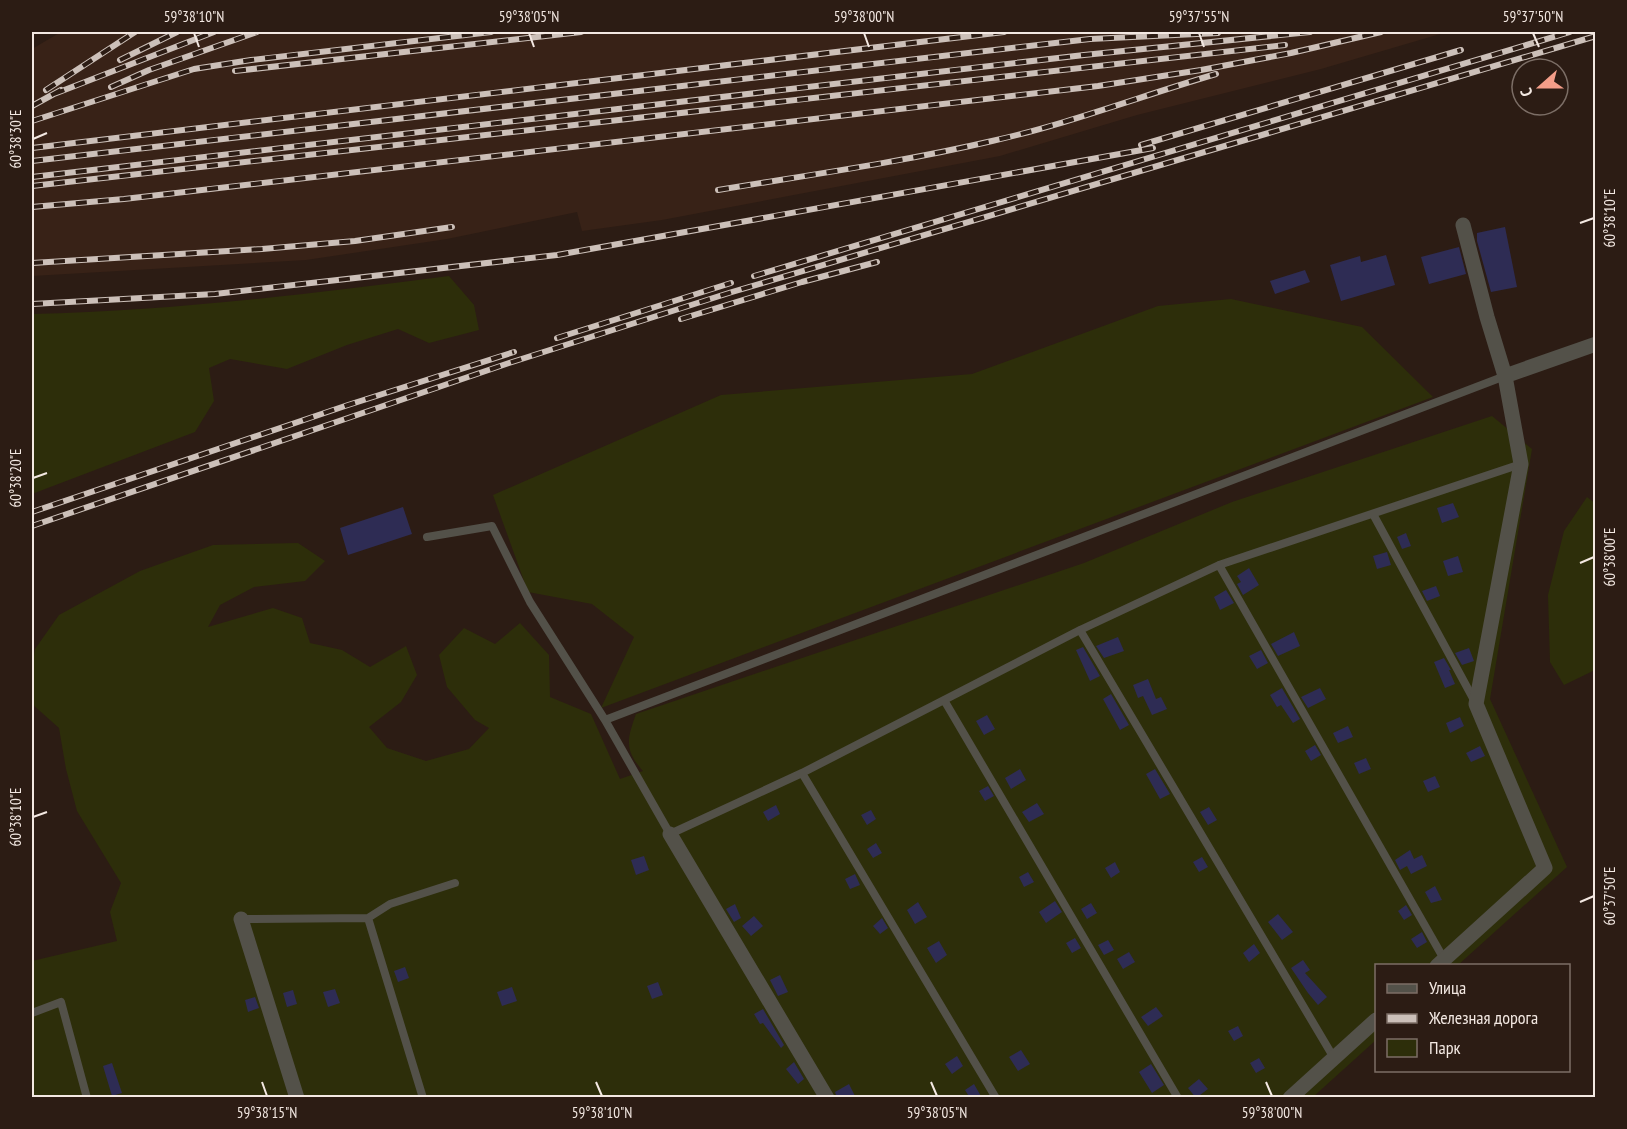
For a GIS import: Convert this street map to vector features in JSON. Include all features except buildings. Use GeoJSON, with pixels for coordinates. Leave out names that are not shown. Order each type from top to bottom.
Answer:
{"type":"FeatureCollection","features":[{"type":"Feature","properties":{"kind":"street"},"geometry":{"type":"LineString","coordinates":[[1441,962],[1545,868],[1476,704],[1521,464],[1505,376],[1463,225]]}},
{"type":"Feature","properties":{"kind":"street"},"geometry":{"type":"LineString","coordinates":[[1505,376],[1596,344]]}},
{"type":"Feature","properties":{"kind":"street"},"geometry":{"type":"LineString","coordinates":[[670,834],[827,1098]]}},
{"type":"Feature","properties":{"kind":"street"},"geometry":{"type":"LineString","coordinates":[[241,919],[297,1098]]}},
{"type":"Feature","properties":{"kind":"street"},"geometry":{"type":"LineString","coordinates":[[1290,1098],[1375,1022]]}},
{"type":"Feature","properties":{"kind":"lane"},"geometry":{"type":"LineString","coordinates":[[605,720],[1505,376]]}},
{"type":"Feature","properties":{"kind":"lane"},"geometry":{"type":"LineString","coordinates":[[427,537],[492,526],[530,602],[605,720],[670,834],[802,773],[1080,630],[1219,565],[1521,464]]}},
{"type":"Feature","properties":{"kind":"lane"},"geometry":{"type":"LineString","coordinates":[[1373,514],[1476,704]]}},
{"type":"Feature","properties":{"kind":"lane"},"geometry":{"type":"LineString","coordinates":[[1219,565],[1441,962]]}},
{"type":"Feature","properties":{"kind":"lane"},"geometry":{"type":"LineString","coordinates":[[1080,630],[1334,1058]]}},
{"type":"Feature","properties":{"kind":"lane"},"geometry":{"type":"LineString","coordinates":[[944,700],[1178,1098]]}},
{"type":"Feature","properties":{"kind":"lane"},"geometry":{"type":"LineString","coordinates":[[802,773],[996,1098]]}},
{"type":"Feature","properties":{"kind":"lane"},"geometry":{"type":"LineString","coordinates":[[241,919],[368,918],[390,904],[455,883]]}},
{"type":"Feature","properties":{"kind":"lane"},"geometry":{"type":"LineString","coordinates":[[368,918],[423,1098]]}},
{"type":"Feature","properties":{"kind":"lane"},"geometry":{"type":"LineString","coordinates":[[32,1013],[61,1002],[87,1098]]}},
{"type":"Feature","properties":{"kind":"shaded area"},"geometry":{"type":"Polygon","coordinates":[[[61,32],[1447,32],[1321,69],[1137,115],[1000,156],[662,220],[582,231],[577,212],[447,239],[306,260],[32,276],[32,49],[61,32]]]}},
{"type":"Feature","properties":{"kind":"green space"},"geometry":{"type":"Polygon","coordinates":[[[449,276],[474,305],[479,330],[429,343],[398,329],[347,345],[287,369],[230,359],[209,368],[214,401],[195,432],[32,494],[32,314],[188,305],[449,276]]]}},
{"type":"Feature","properties":{"kind":"green space"},"geometry":{"type":"Polygon","coordinates":[[[1231,299],[1362,327],[1433,397],[601,708],[634,637],[592,604],[528,592],[493,495],[721,395],[972,374],[1158,306],[1231,299]]]}},
{"type":"Feature","properties":{"kind":"green space"},"geometry":{"type":"Polygon","coordinates":[[[1492,416],[1532,449],[1490,699],[1567,867],[1459,964],[1375,964],[1375,1041],[1313,1097],[32,1097],[32,961],[117,941],[110,912],[121,883],[77,811],[66,769],[59,728],[32,704],[32,669],[35,649],[59,615],[140,571],[213,545],[298,543],[325,561],[305,581],[254,587],[220,605],[208,627],[273,608],[302,618],[310,643],[342,650],[370,667],[406,646],[417,675],[401,702],[369,727],[387,748],[426,761],[469,749],[489,728],[475,720],[447,687],[439,655],[464,628],[495,644],[520,623],[549,655],[550,697],[591,714],[620,779],[643,771],[633,757],[629,744],[636,714],[1084,563],[1232,502],[1492,416]]]}},
{"type":"Feature","properties":{"kind":"green space"},"geometry":{"type":"Polygon","coordinates":[[[1587,497],[1596,504],[1595,670],[1564,685],[1550,662],[1548,595],[1564,531],[1587,497]]]}},
{"type":"Feature","properties":{"kind":"railway"},"geometry":{"type":"LineString","coordinates":[[46,90],[135,32]]}},
{"type":"Feature","properties":{"kind":"railway"},"geometry":{"type":"LineString","coordinates":[[120,60],[177,32]]}},
{"type":"Feature","properties":{"kind":"railway"},"geometry":{"type":"LineString","coordinates":[[54,94],[214,32]]}},
{"type":"Feature","properties":{"kind":"railway"},"geometry":{"type":"LineString","coordinates":[[111,87],[149,70],[257,32]]}},
{"type":"Feature","properties":{"kind":"railway"},"geometry":{"type":"LineString","coordinates":[[32,121],[194,69],[251,60],[491,32]]}},
{"type":"Feature","properties":{"kind":"railway"},"geometry":{"type":"LineString","coordinates":[[235,71],[581,32]]}},
{"type":"Feature","properties":{"kind":"railway"},"geometry":{"type":"LineString","coordinates":[[32,148],[1004,32]]}},
{"type":"Feature","properties":{"kind":"railway"},"geometry":{"type":"LineString","coordinates":[[32,177],[1084,55],[1310,32]]}},
{"type":"Feature","properties":{"kind":"railway"},"geometry":{"type":"LineString","coordinates":[[32,207],[124,199],[1098,86],[1291,53],[1381,32]]}},
{"type":"Feature","properties":{"kind":"railway"},"geometry":{"type":"LineString","coordinates":[[754,276],[1570,32]]}},
{"type":"Feature","properties":{"kind":"railway"},"geometry":{"type":"LineString","coordinates":[[32,161],[1090,39],[1218,33]]}},
{"type":"Feature","properties":{"kind":"railway"},"geometry":{"type":"LineString","coordinates":[[32,526],[509,363],[732,292],[1596,36]]}},
{"type":"Feature","properties":{"kind":"railway"},"geometry":{"type":"LineString","coordinates":[[32,186],[1285,45]]}},
{"type":"Feature","properties":{"kind":"railway"},"geometry":{"type":"LineString","coordinates":[[1141,145],[1461,50]]}},
{"type":"Feature","properties":{"kind":"railway"},"geometry":{"type":"LineString","coordinates":[[718,190],[958,149],[1076,118],[1216,74]]}},
{"type":"Feature","properties":{"kind":"railway"},"geometry":{"type":"LineString","coordinates":[[32,106],[61,90]]}},
{"type":"Feature","properties":{"kind":"railway"},"geometry":{"type":"LineString","coordinates":[[32,304],[215,294],[557,255],[1153,148]]}},
{"type":"Feature","properties":{"kind":"railway"},"geometry":{"type":"LineString","coordinates":[[32,263],[262,249],[355,241],[452,227]]}},
{"type":"Feature","properties":{"kind":"railway"},"geometry":{"type":"LineString","coordinates":[[681,319],[877,262]]}},
{"type":"Feature","properties":{"kind":"railway"},"geometry":{"type":"LineString","coordinates":[[557,338],[731,283]]}},
{"type":"Feature","properties":{"kind":"railway"},"geometry":{"type":"LineString","coordinates":[[32,512],[348,405],[514,352]]}}]}
